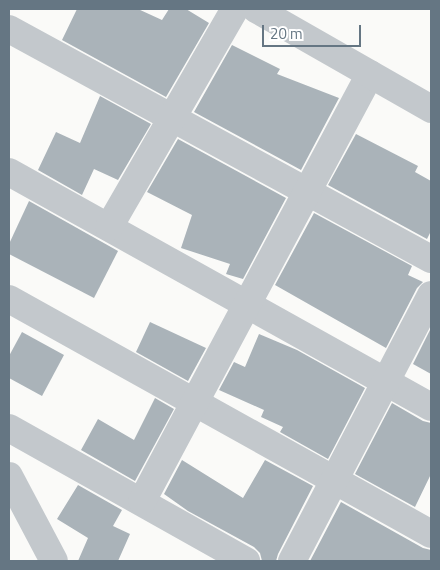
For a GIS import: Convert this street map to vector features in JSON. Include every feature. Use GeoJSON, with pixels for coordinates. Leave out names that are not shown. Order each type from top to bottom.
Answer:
{"type":"FeatureCollection","features":[{"type":"Feature","properties":{"kind":"street"},"geometry":{"type":"LineString","coordinates":[[9,24],[11,9]]}},
{"type":"Feature","properties":{"kind":"street"},"geometry":{"type":"LineString","coordinates":[[109,227],[235,9]]}},
{"type":"Feature","properties":{"kind":"street"},"geometry":{"type":"LineString","coordinates":[[256,9],[431,109]]}},
{"type":"Feature","properties":{"kind":"street"},"geometry":{"type":"LineString","coordinates":[[9,29],[431,259]]}},
{"type":"Feature","properties":{"kind":"street"},"geometry":{"type":"LineString","coordinates":[[142,501],[370,74]]}},
{"type":"Feature","properties":{"kind":"street"},"geometry":{"type":"LineString","coordinates":[[9,172],[431,407]]}},
{"type":"Feature","properties":{"kind":"street"},"geometry":{"type":"LineString","coordinates":[[292,561],[431,295]]}},
{"type":"Feature","properties":{"kind":"street"},"geometry":{"type":"LineString","coordinates":[[9,299],[431,534]]}},
{"type":"Feature","properties":{"kind":"street"},"geometry":{"type":"LineString","coordinates":[[9,428],[246,561]]}},
{"type":"Feature","properties":{"kind":"street"},"geometry":{"type":"LineString","coordinates":[[9,476],[54,561]]}},
{"type":"Feature","properties":{"kind":"building"},"geometry":{"type":"Polygon","coordinates":[[[77,9],[138,9],[162,20],[169,9],[186,9],[209,23],[166,97],[62,40],[77,9]]]}},
{"type":"Feature","properties":{"kind":"building"},"geometry":{"type":"Polygon","coordinates":[[[232,45],[280,69],[277,74],[339,98],[301,170],[194,112],[232,45]]]}},
{"type":"Feature","properties":{"kind":"building"},"geometry":{"type":"Polygon","coordinates":[[[100,96],[151,124],[118,180],[94,169],[82,195],[38,170],[56,132],[80,143],[100,96]]]}},
{"type":"Feature","properties":{"kind":"building"},"geometry":{"type":"Polygon","coordinates":[[[356,134],[418,166],[415,172],[431,181],[431,231],[427,239],[328,185],[356,134]]]}},
{"type":"Feature","properties":{"kind":"building"},"geometry":{"type":"Polygon","coordinates":[[[178,139],[286,198],[243,279],[226,274],[230,264],[181,248],[192,215],[147,192],[178,139]]]}},
{"type":"Feature","properties":{"kind":"building"},"geometry":{"type":"Polygon","coordinates":[[[29,201],[118,251],[94,298],[9,254],[9,244],[29,201]]]}},
{"type":"Feature","properties":{"kind":"building"},"geometry":{"type":"Polygon","coordinates":[[[314,213],[412,266],[408,275],[423,282],[417,288],[386,348],[275,285],[314,213]]]}},
{"type":"Feature","properties":{"kind":"building"},"geometry":{"type":"Polygon","coordinates":[[[150,322],[206,348],[188,381],[136,352],[150,322]]]}},
{"type":"Feature","properties":{"kind":"building"},"geometry":{"type":"Polygon","coordinates":[[[431,328],[431,374],[413,364],[431,328]]]}},
{"type":"Feature","properties":{"kind":"building"},"geometry":{"type":"Polygon","coordinates":[[[22,332],[64,355],[42,396],[9,378],[9,356],[22,332]]]}},
{"type":"Feature","properties":{"kind":"building"},"geometry":{"type":"Polygon","coordinates":[[[259,334],[297,350],[365,388],[328,459],[280,432],[283,427],[261,417],[264,410],[219,390],[234,362],[245,367],[259,334]]]}},
{"type":"Feature","properties":{"kind":"building"},"geometry":{"type":"Polygon","coordinates":[[[155,398],[174,409],[135,481],[81,450],[98,419],[134,440],[155,398]]]}},
{"type":"Feature","properties":{"kind":"building"},"geometry":{"type":"Polygon","coordinates":[[[392,403],[423,421],[431,423],[431,474],[415,507],[355,474],[392,403]]]}},
{"type":"Feature","properties":{"kind":"building"},"geometry":{"type":"Polygon","coordinates":[[[182,460],[243,498],[265,460],[313,486],[276,561],[262,561],[260,553],[254,547],[188,511],[164,494],[182,460]]]}},
{"type":"Feature","properties":{"kind":"building"},"geometry":{"type":"Polygon","coordinates":[[[78,485],[122,510],[113,526],[130,534],[118,561],[78,561],[88,538],[57,519],[78,485]]]}},
{"type":"Feature","properties":{"kind":"building"},"geometry":{"type":"Polygon","coordinates":[[[341,502],[423,548],[431,550],[431,561],[310,561],[341,502]]]}}]}
